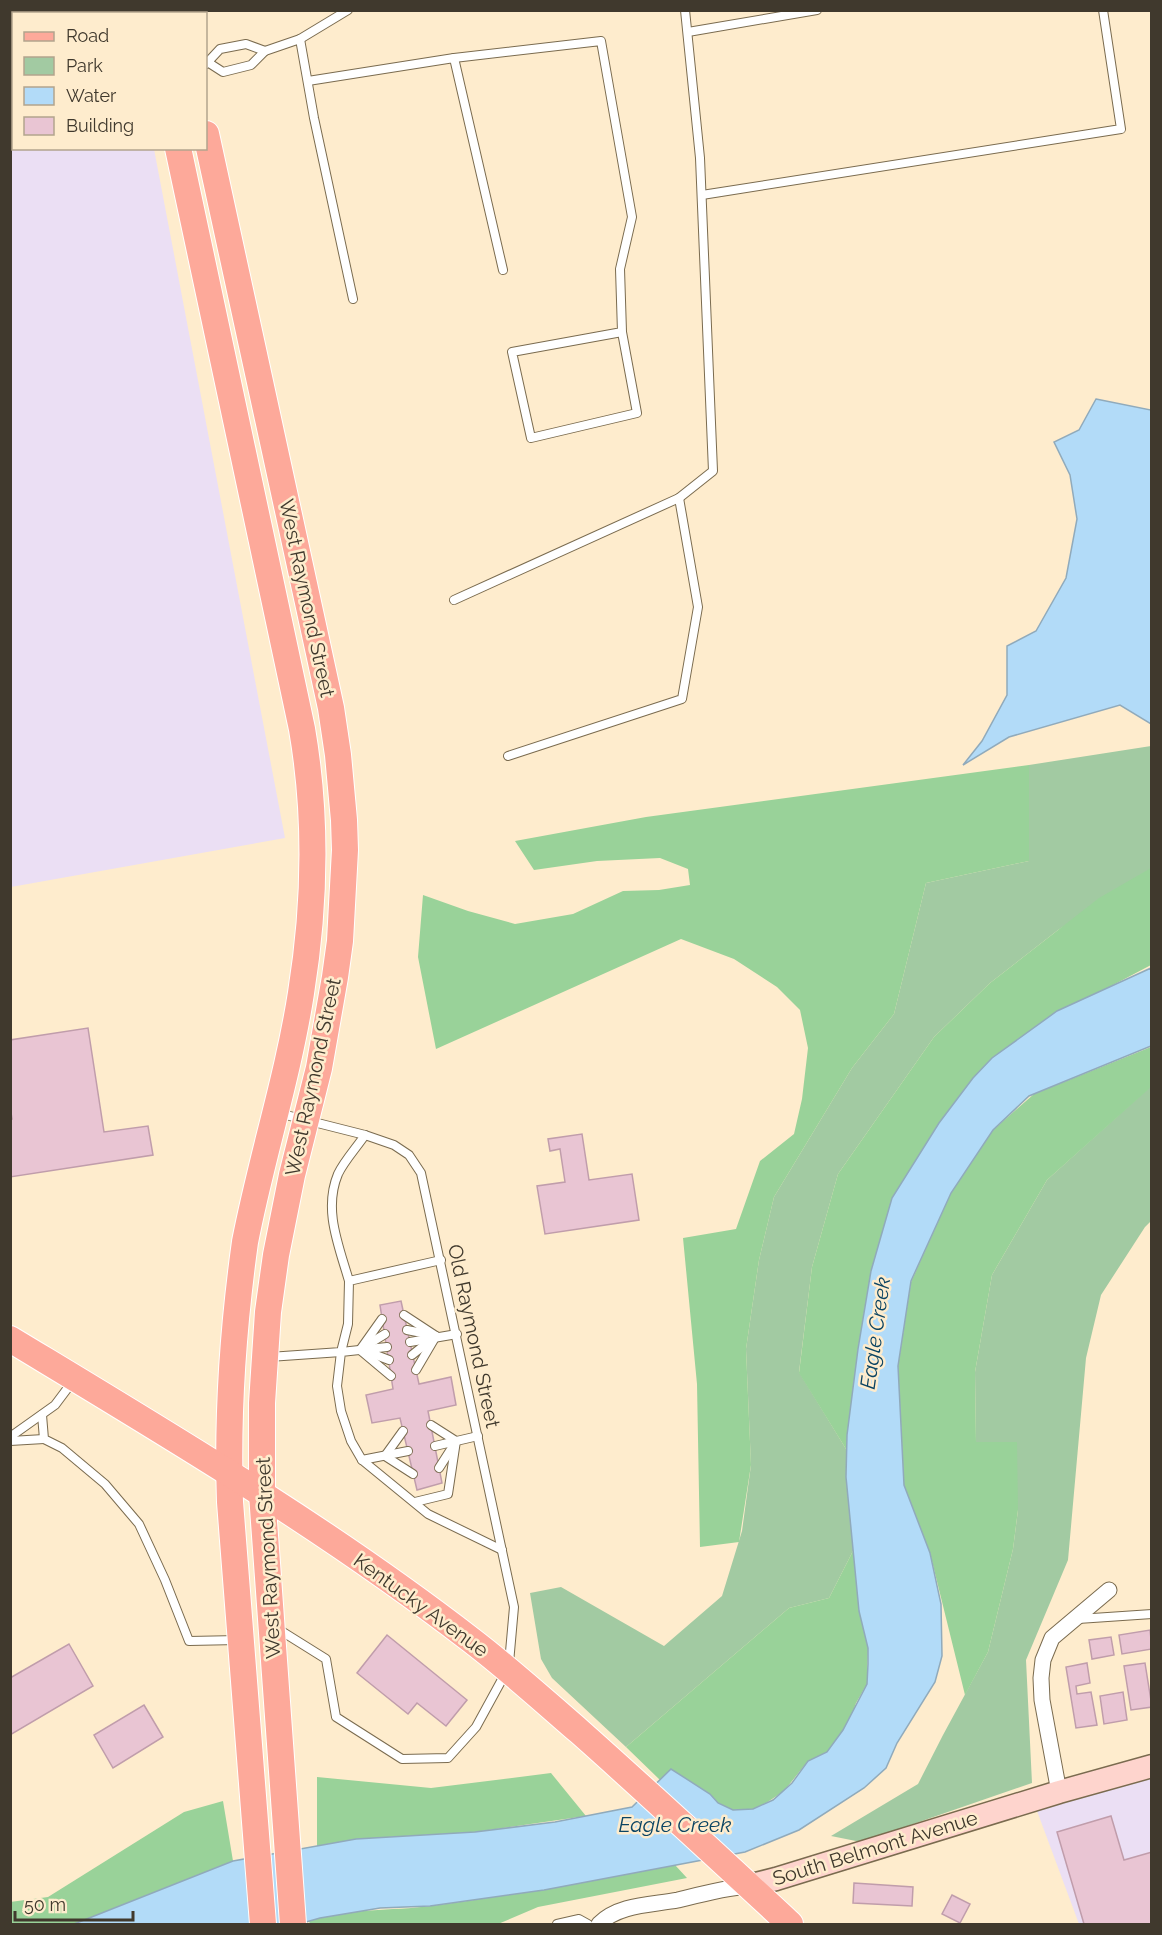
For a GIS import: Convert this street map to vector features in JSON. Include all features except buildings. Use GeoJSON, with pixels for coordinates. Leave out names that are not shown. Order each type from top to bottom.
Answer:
{"type":"FeatureCollection","features":[{"type":"Feature","properties":{"kind":"main road","name":"West Raymond Street"},"geometry":{"type":"LineString","coordinates":[[207,139],[331,708],[342,790],[345,850],[336,977],[319,1068],[285,1206],[276,1255],[264,1357],[262,1494],[293,1924]]}},
{"type":"Feature","properties":{"kind":"main road","name":"West Raymond Street"},"geometry":{"type":"LineString","coordinates":[[178,150],[292,683],[308,766],[311,796],[312,878],[306,955],[293,1033],[252,1203],[240,1274],[232,1383],[229,1472],[239,1640],[263,1924]]}},
{"type":"Feature","properties":{"kind":"main road","name":"Kentucky Avenue"},"geometry":{"type":"LineString","coordinates":[[10,1339],[229,1472],[414,1598],[508,1669],[790,1924]]}},
{"type":"Feature","properties":{"kind":"main road","name":"South Belmont Avenue"},"geometry":{"type":"LineString","coordinates":[[747,1886],[1152,1766]]}},
{"type":"Feature","properties":{"kind":"street"},"geometry":{"type":"LineString","coordinates":[[1059,1792],[1042,1700],[1043,1660],[1052,1638],[1109,1590]]}},
{"type":"Feature","properties":{"kind":"street","name":"South Belmont Avenue"},"geometry":{"type":"LineString","coordinates":[[598,1924],[612,1914],[634,1908],[723,1888],[747,1886]]}},
{"type":"Feature","properties":{"kind":"lane"},"geometry":{"type":"LineString","coordinates":[[265,51],[246,44],[220,49],[207,63],[223,72],[251,65],[265,51],[300,39],[348,10]]}},
{"type":"Feature","properties":{"kind":"lane"},"geometry":{"type":"LineString","coordinates":[[454,600],[679,498],[713,471],[700,158],[686,10]]}},
{"type":"Feature","properties":{"kind":"lane"},"geometry":{"type":"LineString","coordinates":[[688,32],[817,10]]}},
{"type":"Feature","properties":{"kind":"lane"},"geometry":{"type":"LineString","coordinates":[[702,195],[1121,129],[1103,10]]}},
{"type":"Feature","properties":{"kind":"lane"},"geometry":{"type":"LineString","coordinates":[[300,39],[314,118],[353,299]]}},
{"type":"Feature","properties":{"kind":"lane"},"geometry":{"type":"LineString","coordinates":[[308,81],[454,58],[601,41],[632,217],[620,269],[622,332],[637,413],[531,438],[512,352],[622,332]]}},
{"type":"Feature","properties":{"kind":"lane"},"geometry":{"type":"LineString","coordinates":[[454,58],[503,270]]}},
{"type":"Feature","properties":{"kind":"lane"},"geometry":{"type":"LineString","coordinates":[[508,756],[682,699],[698,607],[679,498]]}},
{"type":"Feature","properties":{"kind":"lane","name":"Old Raymond Street"},"geometry":{"type":"LineString","coordinates":[[274,1112],[365,1135],[394,1145],[409,1155],[424,1180],[514,1607],[508,1669]]}},
{"type":"Feature","properties":{"kind":"lane"},"geometry":{"type":"LineString","coordinates":[[365,1135],[339,1174],[332,1199],[332,1222],[349,1281],[348,1324],[336,1386],[341,1412],[351,1442],[362,1460],[428,1514],[502,1550]]}},
{"type":"Feature","properties":{"kind":"lane"},"geometry":{"type":"LineString","coordinates":[[349,1281],[441,1260]]}},
{"type":"Feature","properties":{"kind":"lane"},"geometry":{"type":"LineString","coordinates":[[404,1315],[436,1336]]}},
{"type":"Feature","properties":{"kind":"lane"},"geometry":{"type":"LineString","coordinates":[[360,1350],[382,1319]]}},
{"type":"Feature","properties":{"kind":"lane"},"geometry":{"type":"LineString","coordinates":[[407,1330],[436,1336]]}},
{"type":"Feature","properties":{"kind":"lane"},"geometry":{"type":"LineString","coordinates":[[360,1350],[385,1334]]}},
{"type":"Feature","properties":{"kind":"lane"},"geometry":{"type":"LineString","coordinates":[[410,1342],[457,1334]]}},
{"type":"Feature","properties":{"kind":"lane"},"geometry":{"type":"LineString","coordinates":[[412,1355],[436,1336]]}},
{"type":"Feature","properties":{"kind":"lane"},"geometry":{"type":"LineString","coordinates":[[416,1371],[436,1336]]}},
{"type":"Feature","properties":{"kind":"lane"},"geometry":{"type":"LineString","coordinates":[[264,1357],[387,1347]]}},
{"type":"Feature","properties":{"kind":"lane"},"geometry":{"type":"LineString","coordinates":[[360,1350],[389,1360]]}},
{"type":"Feature","properties":{"kind":"lane"},"geometry":{"type":"LineString","coordinates":[[360,1350],[391,1376]]}},
{"type":"Feature","properties":{"kind":"lane"},"geometry":{"type":"LineString","coordinates":[[10,1439],[55,1405],[75,1378]]}},
{"type":"Feature","properties":{"kind":"lane"},"geometry":{"type":"LineString","coordinates":[[42,1415],[44,1439]]}},
{"type":"Feature","properties":{"kind":"lane"},"geometry":{"type":"LineString","coordinates":[[431,1425],[456,1441]]}},
{"type":"Feature","properties":{"kind":"lane"},"geometry":{"type":"LineString","coordinates":[[385,1455],[403,1431]]}},
{"type":"Feature","properties":{"kind":"lane"},"geometry":{"type":"LineString","coordinates":[[435,1446],[478,1436]]}},
{"type":"Feature","properties":{"kind":"lane"},"geometry":{"type":"LineString","coordinates":[[10,1439],[44,1439],[62,1448],[105,1484],[139,1524],[165,1580],[189,1641],[239,1640]]}},
{"type":"Feature","properties":{"kind":"lane"},"geometry":{"type":"LineString","coordinates":[[439,1468],[456,1441]]}},
{"type":"Feature","properties":{"kind":"lane"},"geometry":{"type":"LineString","coordinates":[[415,1502],[448,1494],[456,1441]]}},
{"type":"Feature","properties":{"kind":"lane"},"geometry":{"type":"LineString","coordinates":[[362,1460],[408,1451]]}},
{"type":"Feature","properties":{"kind":"lane"},"geometry":{"type":"LineString","coordinates":[[385,1455],[413,1474]]}},
{"type":"Feature","properties":{"kind":"lane"},"geometry":{"type":"LineString","coordinates":[[1075,1619],[1152,1614]]}},
{"type":"Feature","properties":{"kind":"lane"},"geometry":{"type":"LineString","coordinates":[[271,1626],[326,1659],[336,1717],[402,1759],[448,1758],[476,1727],[508,1669]]}},
{"type":"Feature","properties":{"kind":"lane"},"geometry":{"type":"LineString","coordinates":[[557,1924],[579,1919],[588,1924]]}},
{"type":"Feature","properties":{"kind":"shaded area"},"geometry":{"type":"Polygon","coordinates":[[[11,10],[127,11],[12,12],[12,150],[154,150],[285,838],[11,887],[11,10]]]}},
{"type":"Feature","properties":{"kind":"shaded area"},"geometry":{"type":"Polygon","coordinates":[[[1151,1778],[1151,1924],[1079,1924],[1037,1811],[1151,1778]]]}},
{"type":"Feature","properties":{"kind":"green space"},"geometry":{"type":"Polygon","coordinates":[[[1151,746],[1151,870],[1058,930],[990,983],[934,1037],[838,1174],[812,1267],[799,1372],[846,1449],[846,1477],[854,1549],[829,1598],[789,1608],[626,1747],[552,1678],[541,1659],[530,1593],[561,1587],[664,1646],[722,1596],[742,1531],[751,1465],[746,1349],[759,1260],[774,1197],[852,1068],[894,1014],[926,883],[1029,861],[1029,765],[1151,746]]]}},
{"type":"Feature","properties":{"kind":"green space"},"geometry":{"type":"Polygon","coordinates":[[[1029,765],[1029,861],[926,883],[894,1014],[852,1068],[774,1197],[759,1260],[746,1349],[751,1465],[739,1542],[700,1547],[697,1384],[683,1238],[736,1229],[760,1161],[794,1134],[802,1099],[808,1048],[800,1010],[777,987],[734,959],[681,939],[436,1049],[418,957],[423,895],[515,924],[573,914],[623,891],[659,890],[690,885],[688,869],[660,858],[597,861],[534,870],[515,841],[646,817],[1029,765]]]}},
{"type":"Feature","properties":{"kind":"green space"},"geometry":{"type":"Polygon","coordinates":[[[1151,868],[1151,965],[1096,994],[892,1198],[871,1271],[858,1349],[846,1449],[799,1373],[812,1267],[838,1174],[934,1037],[990,983],[1099,898],[1151,868]]]}},
{"type":"Feature","properties":{"kind":"green space"},"geometry":{"type":"Polygon","coordinates":[[[1151,1047],[1151,1087],[1047,1180],[992,1275],[975,1372],[976,1442],[1017,1442],[1018,1510],[1013,1549],[988,1652],[965,1695],[930,1553],[904,1485],[898,1366],[911,1282],[951,1193],[993,1130],[1034,1094],[1151,1047]]]}},
{"type":"Feature","properties":{"kind":"green space"},"geometry":{"type":"Polygon","coordinates":[[[1151,1086],[1151,1221],[1101,1295],[1086,1358],[1068,1560],[1026,1660],[1032,1783],[861,1842],[831,1836],[918,1784],[988,1652],[1013,1549],[1018,1510],[976,1442],[975,1372],[992,1275],[1047,1180],[1151,1086]]]}},
{"type":"Feature","properties":{"kind":"green space"},"geometry":{"type":"Polygon","coordinates":[[[854,1549],[859,1611],[868,1648],[867,1684],[856,1703],[845,1735],[827,1752],[808,1761],[784,1791],[753,1809],[733,1810],[718,1803],[710,1794],[671,1769],[660,1780],[626,1747],[789,1608],[829,1598],[854,1549]]]}},
{"type":"Feature","properties":{"kind":"green space"},"geometry":{"type":"Polygon","coordinates":[[[551,1773],[586,1816],[475,1832],[389,1837],[317,1846],[317,1777],[431,1788],[551,1773]]]}},
{"type":"Feature","properties":{"kind":"green space"},"geometry":{"type":"Polygon","coordinates":[[[223,1801],[233,1861],[74,1924],[11,1924],[10,1902],[48,1897],[184,1812],[223,1801]]]}},
{"type":"Feature","properties":{"kind":"green space"},"geometry":{"type":"Polygon","coordinates":[[[675,1865],[687,1878],[538,1907],[498,1924],[310,1924],[309,1921],[355,1912],[431,1906],[492,1897],[675,1865]]]}},
{"type":"Feature","properties":{"kind":"water"},"geometry":{"type":"Polygon","coordinates":[[[1096,399],[1151,410],[1151,724],[1120,705],[1009,737],[963,765],[982,741],[1007,695],[1007,646],[1036,631],[1066,578],[1077,519],[1070,475],[1054,442],[1079,430],[1096,399]]]}},
{"type":"Feature","properties":{"kind":"water","name":"Eagle Creek"},"geometry":{"type":"Polygon","coordinates":[[[1151,968],[1151,1046],[1029,1096],[993,1130],[951,1193],[911,1281],[898,1366],[904,1485],[930,1553],[941,1604],[942,1656],[935,1682],[897,1743],[886,1768],[864,1788],[799,1830],[745,1852],[544,1890],[430,1906],[380,1908],[320,1918],[299,1924],[74,1924],[233,1861],[356,1839],[475,1832],[555,1822],[632,1807],[671,1769],[710,1794],[718,1803],[733,1810],[753,1809],[773,1800],[792,1783],[808,1761],[827,1752],[843,1730],[867,1684],[868,1648],[859,1611],[846,1477],[847,1435],[871,1271],[892,1198],[939,1123],[973,1078],[992,1058],[1057,1011],[1151,968]]]}}]}
